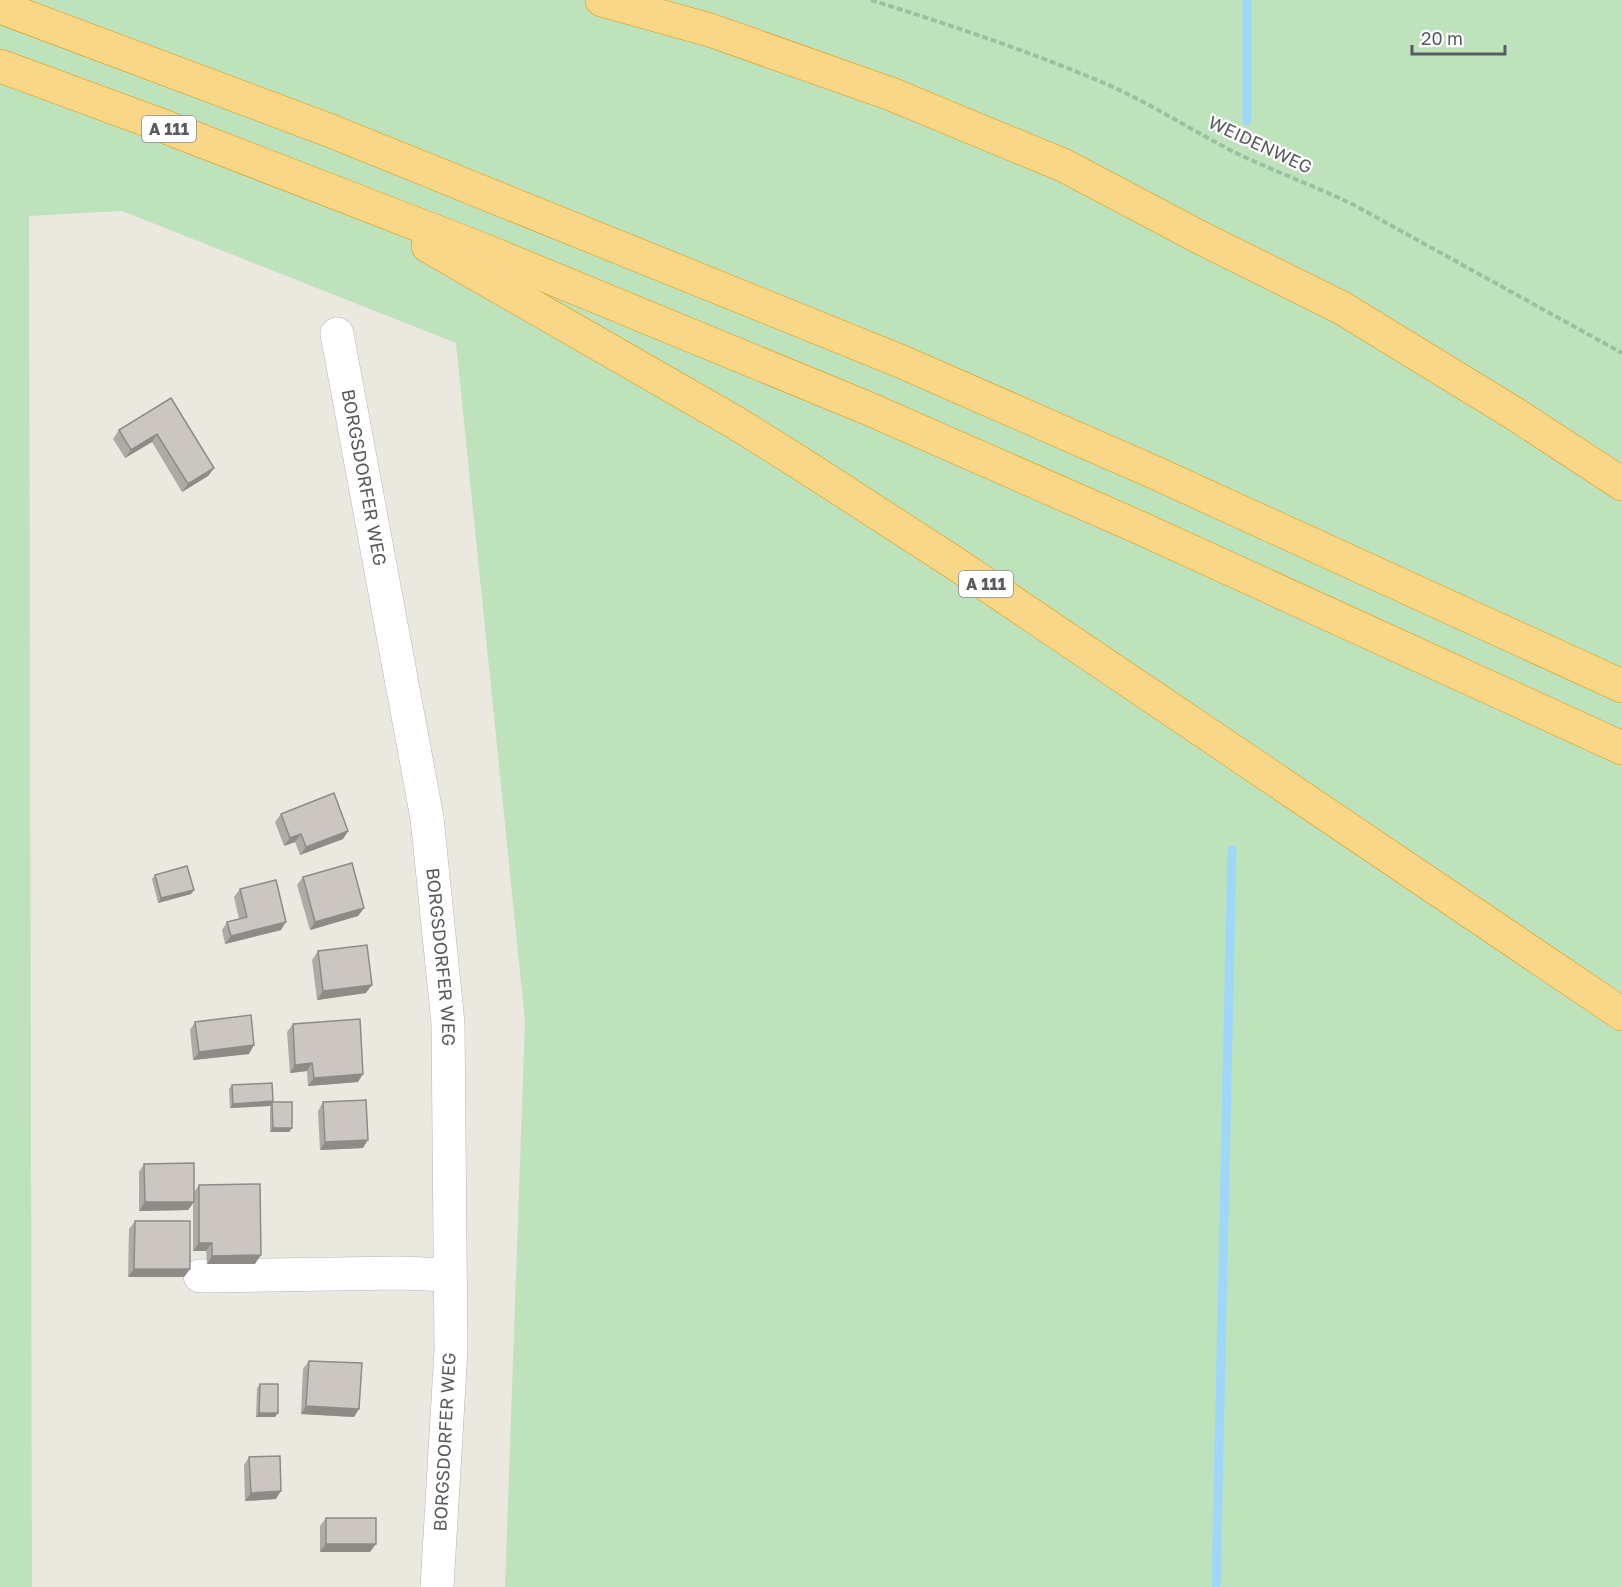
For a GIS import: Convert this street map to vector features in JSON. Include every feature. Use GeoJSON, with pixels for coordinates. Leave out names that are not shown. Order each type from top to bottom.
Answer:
{"type":"FeatureCollection","features":[{"type":"Feature","properties":{"kind":"highway"},"geometry":{"type":"LineString","coordinates":[[602,0],[710,30],[891,94],[1065,166],[1201,238],[1342,308],[1515,414],[1622,483]]}},
{"type":"Feature","properties":{"kind":"highway"},"geometry":{"type":"LineString","coordinates":[[0,7],[331,131],[900,361],[1169,479],[1622,686]]}},
{"type":"Feature","properties":{"kind":"highway","name":"A 111"},"geometry":{"type":"LineString","coordinates":[[0,66],[158,124],[338,195],[715,411],[800,463],[1000,594],[1622,1014]]}},
{"type":"Feature","properties":{"kind":"highway"},"geometry":{"type":"LineString","coordinates":[[338,195],[522,266],[867,408],[1138,527],[1622,748]]}},
{"type":"Feature","properties":{"kind":"street","name":"BORGSDORFER WEG"},"geometry":{"type":"LineString","coordinates":[[337,334],[428,818],[447,1023],[451,1350],[437,1587]]}},
{"type":"Feature","properties":{"kind":"street"},"geometry":{"type":"LineString","coordinates":[[200,1276],[399,1272],[450,1275]]}},
{"type":"Feature","properties":{"kind":"path","name":"WEIDENWEG"},"geometry":{"type":"LineString","coordinates":[[871,0],[1018,49],[1107,84],[1153,106],[1235,152],[1312,184],[1354,205],[1622,353]]}},
{"type":"Feature","properties":{"kind":"green space"},"geometry":{"type":"Polygon","coordinates":[[[0,0],[1622,0],[1622,1587],[505,1587],[525,1021],[456,343],[122,211],[29,216],[32,1587],[0,1587],[0,0]]]}},
{"type":"Feature","properties":{"kind":"building"},"geometry":{"type":"Polygon","coordinates":[[[171,398],[214,468],[188,484],[157,434],[131,450],[119,430],[171,398]]]}},
{"type":"Feature","properties":{"kind":"building"},"geometry":{"type":"Polygon","coordinates":[[[334,793],[348,831],[306,847],[301,834],[290,838],[281,814],[334,793]]]}},
{"type":"Feature","properties":{"kind":"building"},"geometry":{"type":"Polygon","coordinates":[[[352,863],[364,908],[315,922],[303,877],[352,863]]]}},
{"type":"Feature","properties":{"kind":"building"},"geometry":{"type":"Polygon","coordinates":[[[187,866],[194,890],[161,898],[155,875],[187,866]]]}},
{"type":"Feature","properties":{"kind":"building"},"geometry":{"type":"Polygon","coordinates":[[[276,880],[286,922],[231,936],[227,922],[247,917],[240,889],[276,880]]]}},
{"type":"Feature","properties":{"kind":"building"},"geometry":{"type":"Polygon","coordinates":[[[367,945],[372,985],[323,991],[318,951],[367,945]]]}},
{"type":"Feature","properties":{"kind":"building"},"geometry":{"type":"Polygon","coordinates":[[[251,1015],[254,1045],[199,1052],[195,1022],[251,1015]]]}},
{"type":"Feature","properties":{"kind":"building"},"geometry":{"type":"Polygon","coordinates":[[[360,1019],[363,1074],[314,1078],[312,1063],[295,1065],[293,1024],[360,1019]]]}},
{"type":"Feature","properties":{"kind":"building"},"geometry":{"type":"Polygon","coordinates":[[[272,1083],[273,1101],[233,1104],[232,1085],[272,1083]]]}},
{"type":"Feature","properties":{"kind":"building"},"geometry":{"type":"Polygon","coordinates":[[[366,1100],[368,1140],[325,1142],[323,1102],[366,1100]]]}},
{"type":"Feature","properties":{"kind":"building"},"geometry":{"type":"Polygon","coordinates":[[[272,1102],[292,1102],[292,1128],[273,1128],[272,1102]]]}},
{"type":"Feature","properties":{"kind":"building"},"geometry":{"type":"Polygon","coordinates":[[[194,1163],[194,1202],[145,1202],[144,1164],[194,1163]]]}},
{"type":"Feature","properties":{"kind":"building"},"geometry":{"type":"Polygon","coordinates":[[[260,1184],[261,1255],[212,1256],[212,1243],[199,1243],[199,1185],[260,1184]]]}},
{"type":"Feature","properties":{"kind":"building"},"geometry":{"type":"Polygon","coordinates":[[[135,1221],[190,1221],[190,1269],[134,1269],[135,1221]]]}},
{"type":"Feature","properties":{"kind":"building"},"geometry":{"type":"Polygon","coordinates":[[[309,1361],[362,1363],[359,1409],[306,1406],[309,1361]]]}},
{"type":"Feature","properties":{"kind":"building"},"geometry":{"type":"Polygon","coordinates":[[[260,1384],[278,1384],[278,1413],[259,1413],[260,1384]]]}},
{"type":"Feature","properties":{"kind":"building"},"geometry":{"type":"Polygon","coordinates":[[[280,1456],[281,1491],[251,1493],[249,1457],[280,1456]]]}},
{"type":"Feature","properties":{"kind":"building"},"geometry":{"type":"Polygon","coordinates":[[[326,1518],[376,1518],[376,1544],[326,1544],[326,1518]]]}},
{"type":"Feature","properties":{"kind":"waterway"},"geometry":{"type":"LineString","coordinates":[[1247,0],[1247,121]]}},
{"type":"Feature","properties":{"kind":"waterway"},"geometry":{"type":"LineString","coordinates":[[1216,1587],[1232,850]]}}]}
